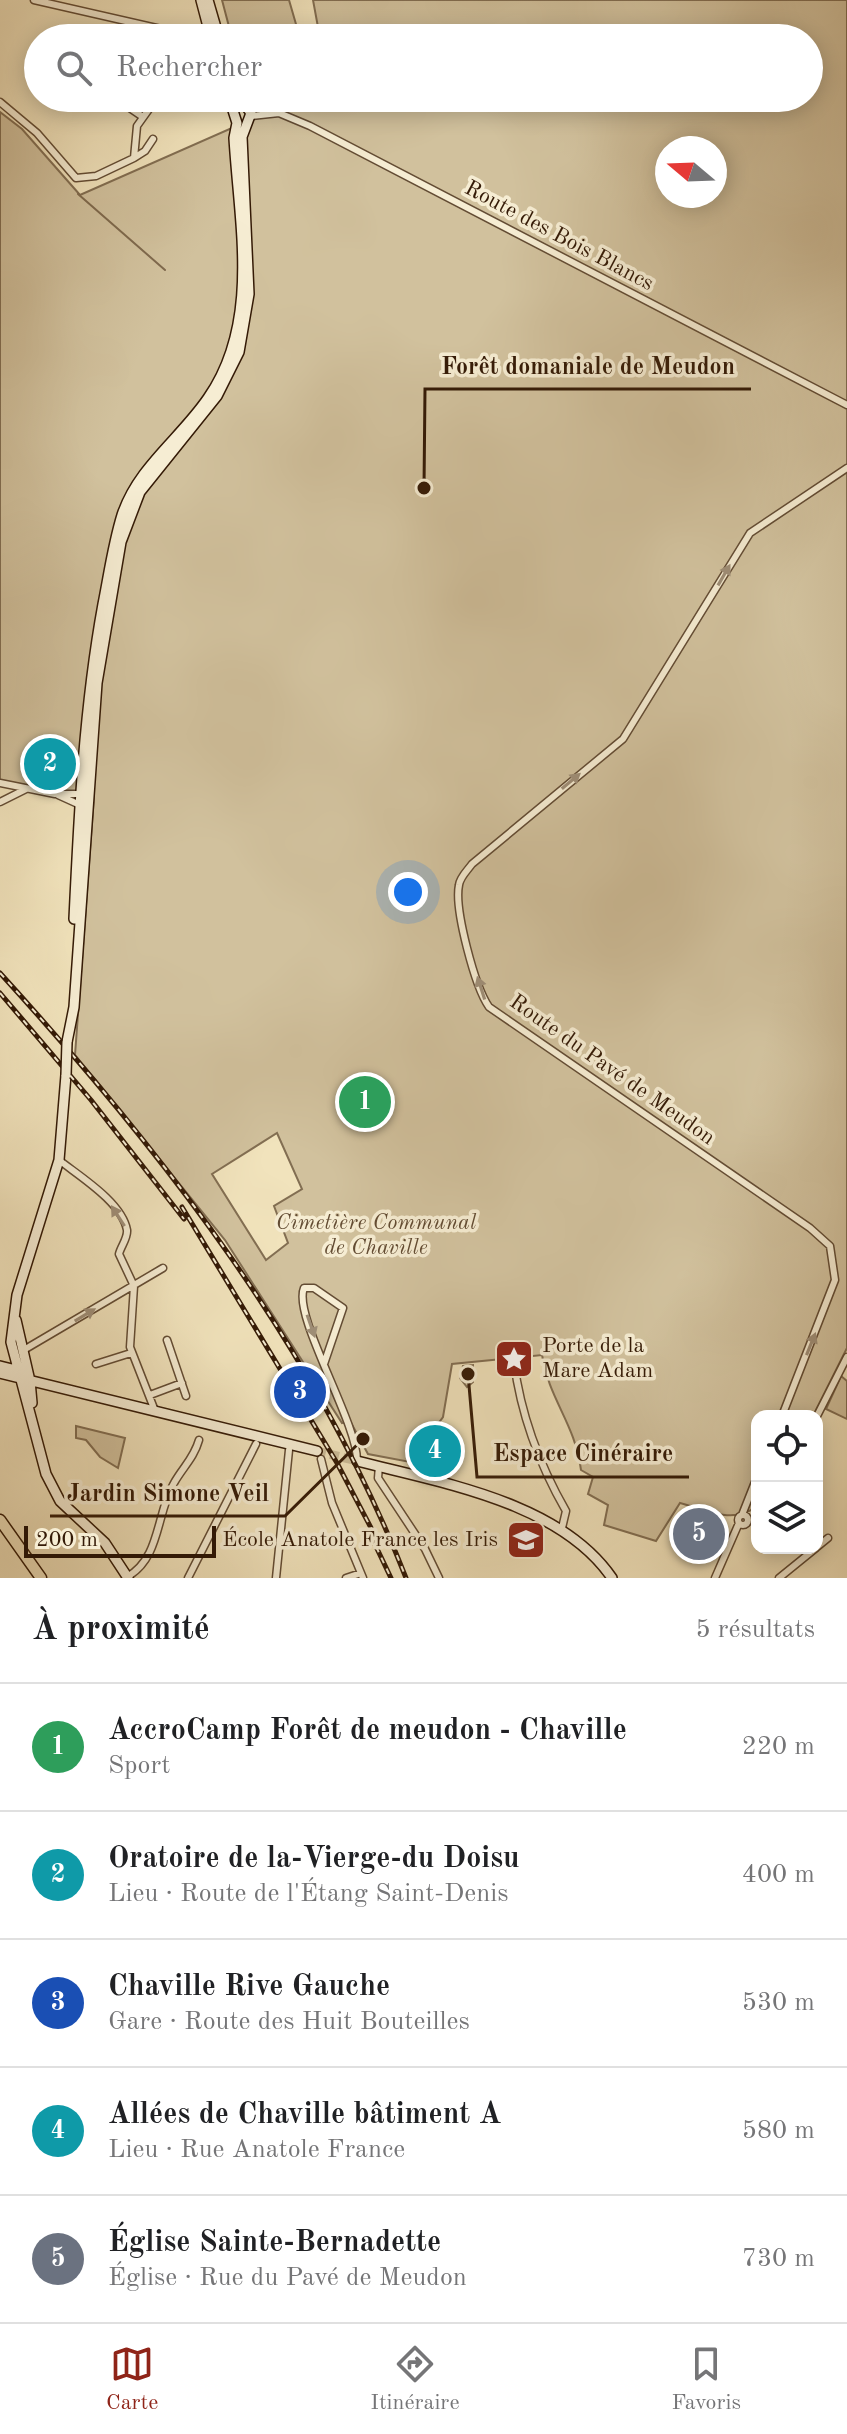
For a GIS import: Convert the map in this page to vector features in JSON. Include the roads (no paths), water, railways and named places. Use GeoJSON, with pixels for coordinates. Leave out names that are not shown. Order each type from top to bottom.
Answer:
{"type":"FeatureCollection","features":[{"type":"Feature","properties":{"kind":"main road"},"geometry":{"type":"LineString","coordinates":[[201,0],[207,24]]}},
{"type":"Feature","properties":{"kind":"main road"},"geometry":{"type":"LineString","coordinates":[[208,0],[215,24]]}},
{"type":"Feature","properties":{"kind":"main road"},"geometry":{"type":"LineString","coordinates":[[232,112],[245,120]]}},
{"type":"Feature","properties":{"kind":"main road"},"geometry":{"type":"LineString","coordinates":[[127,1577],[105,1543],[60,1501],[46,1474],[17,1352],[14,1313],[59,1160],[67,1042],[74,1007],[84,800],[97,683],[127,522],[149,479],[217,396],[243,337],[249,281],[242,137],[244,112]]}},
{"type":"Feature","properties":{"kind":"main road"},"geometry":{"type":"LineString","coordinates":[[0,1366],[80,1393],[319,1455]]}},
{"type":"Feature","properties":{"kind":"main road"},"geometry":{"type":"LineString","coordinates":[[0,1373],[24,1376]]}},
{"type":"Feature","properties":{"kind":"main road"},"geometry":{"type":"LineString","coordinates":[[357,1461],[525,1510],[562,1528],[591,1552],[612,1578]]}},
{"type":"Feature","properties":{"kind":"main road"},"geometry":{"type":"LineString","coordinates":[[0,1520],[41,1578]]}},
{"type":"Feature","properties":{"kind":"street"},"geometry":{"type":"LineString","coordinates":[[34,0],[142,24]]}},
{"type":"Feature","properties":{"kind":"street"},"geometry":{"type":"LineString","coordinates":[[83,0],[87,11]]}},
{"type":"Feature","properties":{"kind":"street"},"geometry":{"type":"LineString","coordinates":[[0,102],[37,133],[76,178],[96,176],[134,158],[145,151],[153,139]]}},
{"type":"Feature","properties":{"kind":"street"},"geometry":{"type":"LineString","coordinates":[[136,112],[143,117]]}},
{"type":"Feature","properties":{"kind":"street"},"geometry":{"type":"LineString","coordinates":[[134,158],[137,126],[147,112]]}},
{"type":"Feature","properties":{"kind":"street","name":"Route des Bois Blancs"},"geometry":{"type":"LineString","coordinates":[[245,120],[279,113],[310,126],[847,405]]}},
{"type":"Feature","properties":{"kind":"street","name":"Route du Pavé de Meudon"},"geometry":{"type":"LineString","coordinates":[[784,1410],[832,1287],[834,1264],[830,1246],[810,1228],[489,1007],[481,992],[457,897],[460,879],[472,864],[623,739],[750,533],[847,468]]}},
{"type":"Feature","properties":{"kind":"street"},"geometry":{"type":"LineString","coordinates":[[0,783],[84,800]]}},
{"type":"Feature","properties":{"kind":"street"},"geometry":{"type":"LineString","coordinates":[[0,802],[30,789]]}},
{"type":"Feature","properties":{"kind":"street"},"geometry":{"type":"LineString","coordinates":[[55,794],[84,800]]}},
{"type":"Feature","properties":{"kind":"street"},"geometry":{"type":"LineString","coordinates":[[59,1160],[109,1202],[124,1223],[127,1234],[119,1257],[134,1286],[131,1353],[155,1411]]}},
{"type":"Feature","properties":{"kind":"street"},"geometry":{"type":"LineString","coordinates":[[17,1352],[36,1345],[163,1268]]}},
{"type":"Feature","properties":{"kind":"street"},"geometry":{"type":"LineString","coordinates":[[324,1364],[343,1308],[314,1288],[304,1288],[302,1302],[324,1364],[355,1445],[357,1461]]}},
{"type":"Feature","properties":{"kind":"street"},"geometry":{"type":"LineString","coordinates":[[167,1340],[186,1396]]}},
{"type":"Feature","properties":{"kind":"street"},"geometry":{"type":"LineString","coordinates":[[96,1364],[131,1353]]}},
{"type":"Feature","properties":{"kind":"street"},"geometry":{"type":"LineString","coordinates":[[820,1410],[847,1357]]}},
{"type":"Feature","properties":{"kind":"street"},"geometry":{"type":"LineString","coordinates":[[514,1362],[519,1404],[547,1478],[566,1511],[562,1528]]}},
{"type":"Feature","properties":{"kind":"street"},"geometry":{"type":"LineString","coordinates":[[150,1395],[182,1383]]}},
{"type":"Feature","properties":{"kind":"street"},"geometry":{"type":"LineString","coordinates":[[127,1577],[147,1559],[173,1484],[191,1461],[199,1440]]}},
{"type":"Feature","properties":{"kind":"street"},"geometry":{"type":"LineString","coordinates":[[188,1578],[256,1444]]}},
{"type":"Feature","properties":{"kind":"street"},"geometry":{"type":"LineString","coordinates":[[276,1578],[289,1450]]}},
{"type":"Feature","properties":{"kind":"street"},"geometry":{"type":"LineString","coordinates":[[319,1455],[332,1503],[362,1575],[346,1578]]}},
{"type":"Feature","properties":{"kind":"street"},"geometry":{"type":"LineString","coordinates":[[379,1466],[378,1478],[425,1549],[439,1578]]}},
{"type":"Feature","properties":{"kind":"street"},"geometry":{"type":"LineString","coordinates":[[715,1578],[739,1523],[745,1524],[756,1482]]}},
{"type":"Feature","properties":{"kind":"street"},"geometry":{"type":"LineString","coordinates":[[745,1517],[751,1515]]}},
{"type":"Feature","properties":{"kind":"street"},"geometry":{"type":"LineString","coordinates":[[823,1542],[828,1538]]}},
{"type":"Feature","properties":{"kind":"street"},"geometry":{"type":"LineString","coordinates":[[779,1578],[808,1554]]}},
{"type":"Feature","properties":{"kind":"waterway"},"geometry":{"type":"LineString","coordinates":[[78,194],[165,270]]}},
{"type":"Feature","properties":{"kind":"tunnel"},"geometry":{"type":"LineString","coordinates":[[317,1451],[357,1461]]}},
{"type":"Feature","properties":{"kind":"railway"},"geometry":{"type":"LineString","coordinates":[[0,973],[120,1111],[231,1257],[328,1412],[370,1494],[406,1578]]}},
{"type":"Feature","properties":{"kind":"railway"},"geometry":{"type":"LineString","coordinates":[[0,993],[91,1100],[184,1219]]}},
{"type":"Feature","properties":{"kind":"railway"},"geometry":{"type":"LineString","coordinates":[[182,1207],[337,1463],[380,1545]]}},
{"type":"Feature","properties":{"kind":"railway"},"geometry":{"type":"LineString","coordinates":[[371,1536],[391,1578]]}},
{"type":"Feature","properties":{"kind":"place","name":"Forêt domaniale de Meudon"},"geometry":{"type":"Point","coordinates":[424,488]}},
{"type":"Feature","properties":{"kind":"place","name":"Oratoire de la-Vierge-du Doisu"},"geometry":{"type":"Point","coordinates":[50,764]}},
{"type":"Feature","properties":{"kind":"place","name":"AccroCamp Forêt de meudon - Chaville"},"geometry":{"type":"Point","coordinates":[365,1102]}},
{"type":"Feature","properties":{"kind":"place","name":"Porte de la Mare Adam"},"geometry":{"type":"Point","coordinates":[514,1359]}},
{"type":"Feature","properties":{"kind":"place","name":"Espace Cinéraire"},"geometry":{"type":"Point","coordinates":[468,1374]}},
{"type":"Feature","properties":{"kind":"place","name":"Chaville Rive Gauche"},"geometry":{"type":"Point","coordinates":[300,1392]}},
{"type":"Feature","properties":{"kind":"place","name":"Jardin Simone Veil"},"geometry":{"type":"Point","coordinates":[363,1439]}},
{"type":"Feature","properties":{"kind":"place","name":"Allées de Chaville bâtiment A"},"geometry":{"type":"Point","coordinates":[435,1451]}},
{"type":"Feature","properties":{"kind":"place","name":"Église Sainte-Bernadette"},"geometry":{"type":"Point","coordinates":[699,1534]}},
{"type":"Feature","properties":{"kind":"place","name":"École Anatole France les Iris"},"geometry":{"type":"Point","coordinates":[526,1540]}},
{"type":"Feature","properties":{"kind":"park label","name":"Cimetière Communal de Chaville"},"geometry":{"type":"Point","coordinates":[376,1236]}}]}
